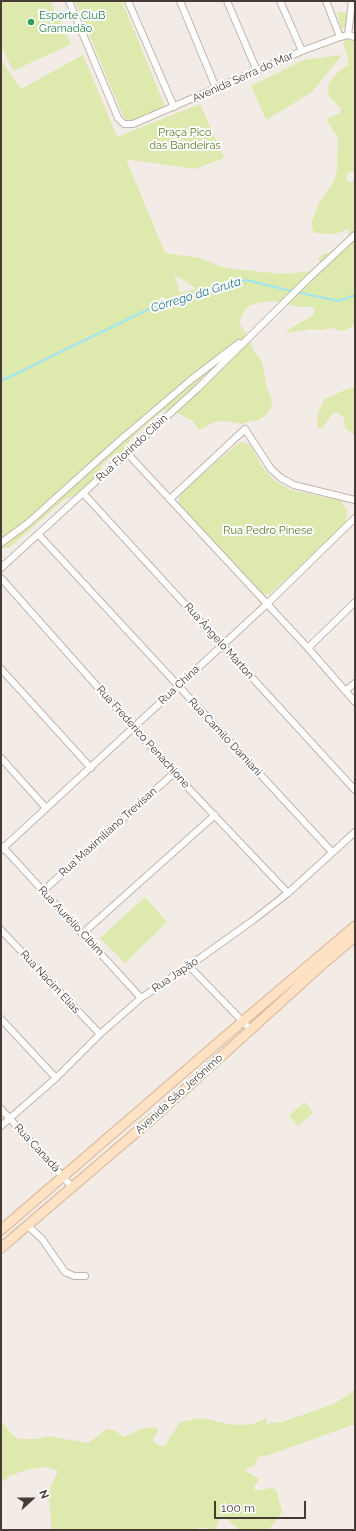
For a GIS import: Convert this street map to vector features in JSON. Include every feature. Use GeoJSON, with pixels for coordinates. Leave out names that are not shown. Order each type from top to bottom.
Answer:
{"type":"FeatureCollection","features":[{"type":"Feature","properties":{"kind":"street","name":"Avenida Serra do Mar"},"geometry":{"type":"LineString","coordinates":[[69,1],[118,118],[124,124],[133,124],[302,51],[340,37],[352,36]]}},
{"type":"Feature","properties":{"kind":"street"},"geometry":{"type":"LineString","coordinates":[[128,1],[174,107]]}},
{"type":"Feature","properties":{"kind":"street"},"geometry":{"type":"LineString","coordinates":[[180,1],[216,88]]}},
{"type":"Feature","properties":{"kind":"street"},"geometry":{"type":"LineString","coordinates":[[227,1],[257,71]]}},
{"type":"Feature","properties":{"kind":"street"},"geometry":{"type":"LineString","coordinates":[[280,1],[302,51]]}},
{"type":"Feature","properties":{"kind":"street"},"geometry":{"type":"LineString","coordinates":[[326,1],[340,37]]}},
{"type":"Feature","properties":{"kind":"street"},"geometry":{"type":"LineString","coordinates":[[352,1],[352,36]]}},
{"type":"Feature","properties":{"kind":"street","name":"Rua Florindo Cibin"},"geometry":{"type":"LineString","coordinates":[[1,568],[198,388],[310,277],[355,235]]}},
{"type":"Feature","properties":{"kind":"street","name":"Rua Florindo Cibin"},"geometry":{"type":"LineString","coordinates":[[1,543],[28,523],[118,442],[192,379],[261,327]]}},
{"type":"Feature","properties":{"kind":"street"},"geometry":{"type":"LineString","coordinates":[[170,499],[245,429],[271,469],[281,478],[294,485],[355,500]]}},
{"type":"Feature","properties":{"kind":"street"},"geometry":{"type":"LineString","coordinates":[[127,453],[308,648],[355,702]]}},
{"type":"Feature","properties":{"kind":"street","name":"Rua Ângelo Marton"},"geometry":{"type":"LineString","coordinates":[[83,493],[355,790]]}},
{"type":"Feature","properties":{"kind":"street","name":"Rua China"},"geometry":{"type":"LineString","coordinates":[[2,848],[91,768],[267,604],[355,518]]}},
{"type":"Feature","properties":{"kind":"street","name":"Rua Camilo Damiani"},"geometry":{"type":"LineString","coordinates":[[38,534],[332,852]]}},
{"type":"Feature","properties":{"kind":"street","name":"Rua Frederico Penachione"},"geometry":{"type":"LineString","coordinates":[[1,578],[174,773],[288,893]]}},
{"type":"Feature","properties":{"kind":"street"},"geometry":{"type":"LineString","coordinates":[[308,648],[355,602]]}},
{"type":"Feature","properties":{"kind":"street"},"geometry":{"type":"LineString","coordinates":[[1,669],[91,768]]}},
{"type":"Feature","properties":{"kind":"street"},"geometry":{"type":"LineString","coordinates":[[346,691],[355,683]]}},
{"type":"Feature","properties":{"kind":"street"},"geometry":{"type":"LineString","coordinates":[[1,758],[46,808]]}},
{"type":"Feature","properties":{"kind":"street","name":"Rua Maximiliano Trevisan"},"geometry":{"type":"LineString","coordinates":[[43,891],[174,773]]}},
{"type":"Feature","properties":{"kind":"street"},"geometry":{"type":"LineString","coordinates":[[83,933],[215,815]]}},
{"type":"Feature","properties":{"kind":"street","name":"Rua Japão"},"geometry":{"type":"LineString","coordinates":[[1,1126],[56,1078],[100,1034],[142,998],[189,966],[288,893],[355,832]]}},
{"type":"Feature","properties":{"kind":"street","name":"Rua Aurélio Cibim"},"geometry":{"type":"LineString","coordinates":[[2,848],[83,933],[142,998]]}},
{"type":"Feature","properties":{"kind":"street","name":"Avenida São Jerônimo"},"geometry":{"type":"LineString","coordinates":[[1,1230],[355,926]]}},
{"type":"Feature","properties":{"kind":"street","name":"Rua Nacim Elias"},"geometry":{"type":"LineString","coordinates":[[1,930],[100,1034]]}},
{"type":"Feature","properties":{"kind":"street","name":"Avenida São Jerônimo"},"geometry":{"type":"LineString","coordinates":[[1,1248],[160,1112],[250,1029],[355,937]]}},
{"type":"Feature","properties":{"kind":"street"},"geometry":{"type":"LineString","coordinates":[[189,966],[244,1021],[250,1029]]}},
{"type":"Feature","properties":{"kind":"street"},"geometry":{"type":"LineString","coordinates":[[1,1019],[56,1078]]}},
{"type":"Feature","properties":{"kind":"street","name":"Rua Canadá"},"geometry":{"type":"LineString","coordinates":[[1,1109],[72,1187]]}},
{"type":"Feature","properties":{"kind":"street"},"geometry":{"type":"LineString","coordinates":[[27,1225],[42,1239],[65,1272],[74,1276],[85,1276]]}},
{"type":"Feature","properties":{"kind":"green space","name":"Esporte CluB Gramadão"},"geometry":{"type":"Polygon","coordinates":[[[1,1],[50,1],[71,44],[13,71],[1,45],[1,1]]]}},
{"type":"Feature","properties":{"kind":"green space"},"geometry":{"type":"Polygon","coordinates":[[[75,1],[122,1],[164,104],[163,108],[134,121],[124,118],[75,1]]]}},
{"type":"Feature","properties":{"kind":"green space"},"geometry":{"type":"Polygon","coordinates":[[[346,12],[346,28],[341,28],[337,13],[346,12]]]}},
{"type":"Feature","properties":{"kind":"green space","name":"Praça Pico das Bandeiras"},"geometry":{"type":"Polygon","coordinates":[[[348,38],[355,40],[355,171],[346,175],[347,181],[355,182],[355,322],[351,327],[344,331],[330,328],[285,333],[312,316],[315,312],[313,307],[299,307],[274,301],[248,306],[239,323],[262,362],[266,384],[272,401],[271,408],[267,414],[259,420],[242,424],[223,421],[215,422],[199,430],[193,421],[174,411],[162,411],[130,440],[125,450],[113,455],[102,465],[100,474],[86,487],[75,495],[65,499],[9,548],[1,548],[1,60],[21,89],[83,55],[117,137],[200,104],[224,158],[194,169],[126,159],[165,253],[200,258],[222,267],[233,269],[283,274],[313,271],[323,265],[319,261],[319,257],[326,253],[335,253],[345,245],[349,235],[348,228],[342,232],[333,234],[315,233],[312,229],[312,221],[319,203],[334,181],[337,170],[338,138],[327,121],[330,117],[339,114],[341,109],[329,96],[328,88],[329,83],[340,70],[348,65],[348,58],[343,43],[348,38]],[[174,275],[180,293],[196,289],[174,275]]]}},
{"type":"Feature","properties":{"kind":"green space"},"geometry":{"type":"Polygon","coordinates":[[[342,55],[312,92],[266,120],[251,86],[304,60],[342,55]]]}},
{"type":"Feature","properties":{"kind":"green space"},"geometry":{"type":"Polygon","coordinates":[[[355,387],[355,436],[345,428],[344,418],[337,412],[333,413],[322,428],[319,428],[317,425],[318,412],[325,399],[355,387]]]}},
{"type":"Feature","properties":{"kind":"green space","name":"Rua Pedro Pinese"},"geometry":{"type":"Polygon","coordinates":[[[243,442],[251,446],[262,467],[275,481],[291,490],[341,501],[347,511],[346,523],[271,593],[266,595],[259,591],[180,505],[179,501],[179,497],[184,490],[239,443],[243,442]]]}},
{"type":"Feature","properties":{"kind":"green space"},"geometry":{"type":"Polygon","coordinates":[[[145,897],[167,922],[125,963],[100,938],[145,897]]]}},
{"type":"Feature","properties":{"kind":"green space"},"geometry":{"type":"Polygon","coordinates":[[[305,1102],[313,1113],[298,1126],[289,1115],[305,1102]]]}},
{"type":"Feature","properties":{"kind":"green space"},"geometry":{"type":"Polygon","coordinates":[[[355,1390],[355,1424],[269,1455],[258,1457],[255,1465],[244,1470],[259,1479],[254,1486],[255,1491],[271,1488],[275,1489],[277,1492],[282,1512],[270,1528],[260,1530],[240,1530],[223,1516],[219,1520],[215,1530],[200,1527],[196,1530],[51,1530],[48,1494],[58,1471],[48,1467],[29,1469],[10,1476],[1,1483],[1,1423],[5,1425],[11,1434],[19,1439],[38,1439],[48,1436],[88,1443],[107,1429],[114,1430],[124,1437],[140,1429],[154,1427],[157,1428],[158,1431],[153,1439],[153,1442],[161,1446],[165,1446],[181,1422],[201,1418],[240,1425],[253,1424],[267,1418],[266,1424],[276,1422],[279,1423],[334,1404],[355,1390]]]}},
{"type":"Feature","properties":{"kind":"waterway","name":"Córrego da Gruta"},"geometry":{"type":"LineString","coordinates":[[1,381],[157,305],[246,280],[339,301],[355,295]]}},
{"type":"Feature","properties":{"kind":"place","name":"Esporte CluB Gramadão"},"geometry":{"type":"Point","coordinates":[31,22]}}]}
